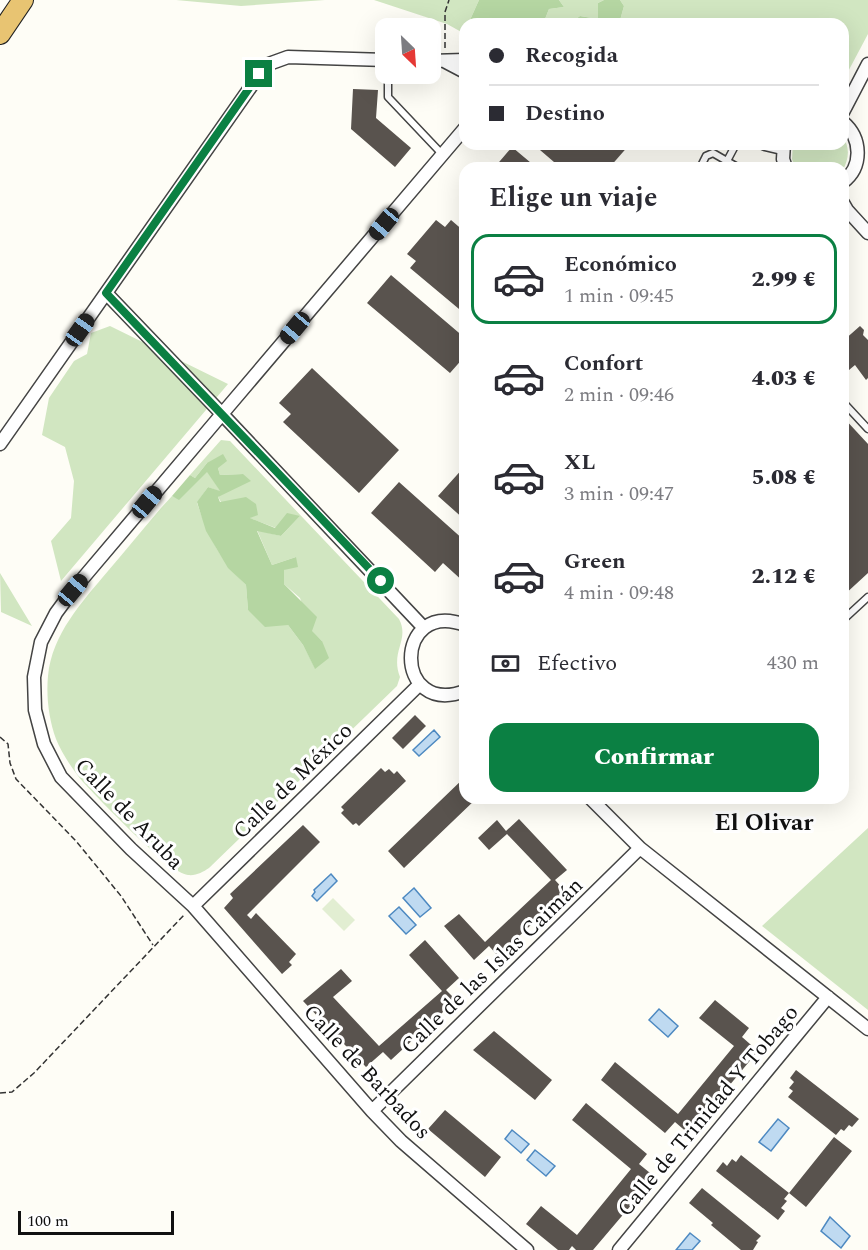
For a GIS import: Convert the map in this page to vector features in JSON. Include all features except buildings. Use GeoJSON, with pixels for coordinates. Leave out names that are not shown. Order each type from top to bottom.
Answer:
{"type":"FeatureCollection","features":[{"type":"Feature","properties":{"kind":"highway"},"geometry":{"type":"LineString","coordinates":[[0,20],[11,0]]}},
{"type":"Feature","properties":{"kind":"highway"},"geometry":{"type":"LineString","coordinates":[[0,34],[23,0]]}},
{"type":"Feature","properties":{"kind":"street"},"geometry":{"type":"LineString","coordinates":[[0,444],[266,65],[288,57],[375,60]]}},
{"type":"Feature","properties":{"kind":"street"},"geometry":{"type":"LineString","coordinates":[[441,61],[459,60]]}},
{"type":"Feature","properties":{"kind":"street"},"geometry":{"type":"LineString","coordinates":[[445,61],[459,69]]}},
{"type":"Feature","properties":{"kind":"street"},"geometry":{"type":"LineString","coordinates":[[849,100],[868,64]]}},
{"type":"Feature","properties":{"kind":"street"},"geometry":{"type":"LineString","coordinates":[[849,130],[855,137],[858,150],[854,170],[849,175]]}},
{"type":"Feature","properties":{"kind":"street","name":"Calle de Aruba"},"geometry":{"type":"LineString","coordinates":[[192,906],[131,849],[61,777],[44,744],[35,710],[34,677],[41,642],[56,613],[73,590],[459,135]]}},
{"type":"Feature","properties":{"kind":"street"},"geometry":{"type":"LineString","coordinates":[[849,212],[868,232]]}},
{"type":"Feature","properties":{"kind":"street"},"geometry":{"type":"LineString","coordinates":[[106,293],[424,628]]}},
{"type":"Feature","properties":{"kind":"street"},"geometry":{"type":"LineString","coordinates":[[459,623],[444,621],[424,628],[411,649],[411,668],[420,684],[430,692],[442,695],[459,693]]}},
{"type":"Feature","properties":{"kind":"street","name":"Calle de México"},"geometry":{"type":"LineString","coordinates":[[192,906],[420,684]]}},
{"type":"Feature","properties":{"kind":"street"},"geometry":{"type":"LineString","coordinates":[[596,804],[640,848],[868,1029]]}},
{"type":"Feature","properties":{"kind":"street","name":"Calle de las Islas Caimán"},"geometry":{"type":"LineString","coordinates":[[372,1111],[640,848]]}},
{"type":"Feature","properties":{"kind":"street","name":"Calle de Barbados"},"geometry":{"type":"LineString","coordinates":[[192,906],[400,1141],[527,1250]]}},
{"type":"Feature","properties":{"kind":"street","name":"Calle de Trinidad Y Tobago"},"geometry":{"type":"LineString","coordinates":[[619,1250],[828,997]]}},
{"type":"Feature","properties":{"kind":"lane"},"geometry":{"type":"LineString","coordinates":[[388,84],[388,98],[442,154]]}},
{"type":"Feature","properties":{"kind":"lane"},"geometry":{"type":"LineString","coordinates":[[702,162],[706,156],[713,153],[727,161],[733,150]]}},
{"type":"Feature","properties":{"kind":"lane"},"geometry":{"type":"LineString","coordinates":[[849,408],[868,429]]}},
{"type":"Feature","properties":{"kind":"lane"},"geometry":{"type":"LineString","coordinates":[[849,614],[868,597]]}},
{"type":"Feature","properties":{"kind":"path"},"geometry":{"type":"LineString","coordinates":[[445,61],[445,12],[449,0]]}},
{"type":"Feature","properties":{"kind":"path"},"geometry":{"type":"LineString","coordinates":[[0,737],[8,744],[10,763],[16,779],[76,841],[121,896],[154,946]]}},
{"type":"Feature","properties":{"kind":"path"},"geometry":{"type":"LineString","coordinates":[[0,1093],[12,1092],[34,1073],[192,906]]}},
{"type":"Feature","properties":{"kind":"green space"},"geometry":{"type":"Polygon","coordinates":[[[176,0],[325,0],[241,6],[176,0]]]}},
{"type":"Feature","properties":{"kind":"green space"},"geometry":{"type":"Polygon","coordinates":[[[374,0],[479,0],[471,18],[459,18],[459,31],[441,22],[441,18],[429,18],[374,0]]]}},
{"type":"Feature","properties":{"kind":"green space"},"geometry":{"type":"Polygon","coordinates":[[[479,0],[559,0],[564,7],[549,9],[545,18],[471,18],[479,0]]]}},
{"type":"Feature","properties":{"kind":"green space"},"geometry":{"type":"Polygon","coordinates":[[[559,0],[604,0],[598,3],[598,18],[580,16],[577,18],[545,18],[549,9],[564,7],[559,0]]]}},
{"type":"Feature","properties":{"kind":"green space"},"geometry":{"type":"Polygon","coordinates":[[[604,0],[620,0],[624,6],[621,18],[598,18],[598,3],[604,0]]]}},
{"type":"Feature","properties":{"kind":"green space"},"geometry":{"type":"Polygon","coordinates":[[[620,0],[868,0],[868,34],[849,70],[849,18],[621,18],[624,6],[620,0]]]}},
{"type":"Feature","properties":{"kind":"green space"},"geometry":{"type":"Polygon","coordinates":[[[793,150],[848,150],[847,162],[793,162],[793,150]]]}},
{"type":"Feature","properties":{"kind":"green space"},"geometry":{"type":"Polygon","coordinates":[[[110,326],[228,384],[61,581],[51,541],[71,518],[74,481],[65,447],[42,435],[49,398],[74,361],[87,354],[91,333],[110,326]]]}},
{"type":"Feature","properties":{"kind":"green space"},"geometry":{"type":"Polygon","coordinates":[[[221,440],[230,441],[399,619],[402,626],[397,660],[400,677],[397,686],[209,868],[197,874],[188,875],[166,862],[134,834],[83,782],[58,745],[52,724],[47,684],[55,646],[79,607],[172,496],[179,499],[207,471],[221,492],[208,487],[197,503],[216,547],[246,585],[248,610],[288,625],[303,645],[315,668],[322,641],[311,631],[300,598],[284,584],[284,570],[296,557],[272,565],[257,530],[281,536],[300,516],[276,528],[249,518],[258,514],[221,502],[218,497],[243,474],[220,475],[218,468],[207,463],[195,478],[190,475],[221,440]]]}},
{"type":"Feature","properties":{"kind":"green space"},"geometry":{"type":"Polygon","coordinates":[[[223,454],[227,461],[218,468],[220,475],[243,474],[251,481],[218,497],[220,502],[246,497],[256,504],[258,515],[250,518],[275,528],[287,513],[300,516],[281,536],[257,531],[272,565],[296,557],[298,567],[284,570],[284,584],[317,617],[312,631],[322,641],[329,658],[315,669],[303,645],[288,625],[265,627],[248,610],[246,585],[228,568],[206,531],[197,502],[208,487],[220,491],[207,472],[179,500],[172,496],[190,475],[195,478],[207,463],[223,454]]]}},
{"type":"Feature","properties":{"kind":"green space"},"geometry":{"type":"Polygon","coordinates":[[[0,573],[32,626],[1,612],[0,573]]]}},
{"type":"Feature","properties":{"kind":"green space"},"geometry":{"type":"Polygon","coordinates":[[[868,828],[868,1010],[762,926],[868,828]]]}},
{"type":"Feature","properties":{"kind":"green space"},"geometry":{"type":"Polygon","coordinates":[[[333,898],[355,920],[344,931],[322,909],[333,898]]]}},
{"type":"Feature","properties":{"kind":"water"},"geometry":{"type":"Polygon","coordinates":[[[434,730],[440,737],[419,756],[413,750],[434,730]]]}},
{"type":"Feature","properties":{"kind":"water"},"geometry":{"type":"Polygon","coordinates":[[[331,874],[337,881],[317,901],[312,896],[314,890],[331,874]]]}},
{"type":"Feature","properties":{"kind":"water"},"geometry":{"type":"Polygon","coordinates":[[[414,888],[431,908],[420,917],[403,898],[414,888]]]}},
{"type":"Feature","properties":{"kind":"water"},"geometry":{"type":"Polygon","coordinates":[[[399,907],[416,925],[406,934],[389,916],[399,907]]]}},
{"type":"Feature","properties":{"kind":"water"},"geometry":{"type":"Polygon","coordinates":[[[659,1009],[678,1026],[668,1037],[649,1020],[659,1009]]]}},
{"type":"Feature","properties":{"kind":"water"},"geometry":{"type":"Polygon","coordinates":[[[778,1119],[789,1128],[771,1151],[759,1142],[778,1119]]]}},
{"type":"Feature","properties":{"kind":"water"},"geometry":{"type":"Polygon","coordinates":[[[512,1130],[529,1144],[521,1153],[505,1139],[512,1130]]]}},
{"type":"Feature","properties":{"kind":"water"},"geometry":{"type":"Polygon","coordinates":[[[535,1150],[555,1166],[546,1176],[527,1160],[535,1150]]]}},
{"type":"Feature","properties":{"kind":"water"},"geometry":{"type":"Polygon","coordinates":[[[830,1217],[850,1236],[841,1248],[821,1231],[830,1217]]]}},
{"type":"Feature","properties":{"kind":"water"},"geometry":{"type":"Polygon","coordinates":[[[690,1233],[700,1241],[692,1250],[676,1250],[690,1233]]]}},
{"type":"Feature","properties":{"kind":"district","name":"El Olivar"},"geometry":{"type":"Point","coordinates":[764,822]}},
{"type":"Feature","properties":{"kind":"route"},"geometry":{"type":"LineString","coordinates":[[259,74],[106,293],[381,581]]}}]}
